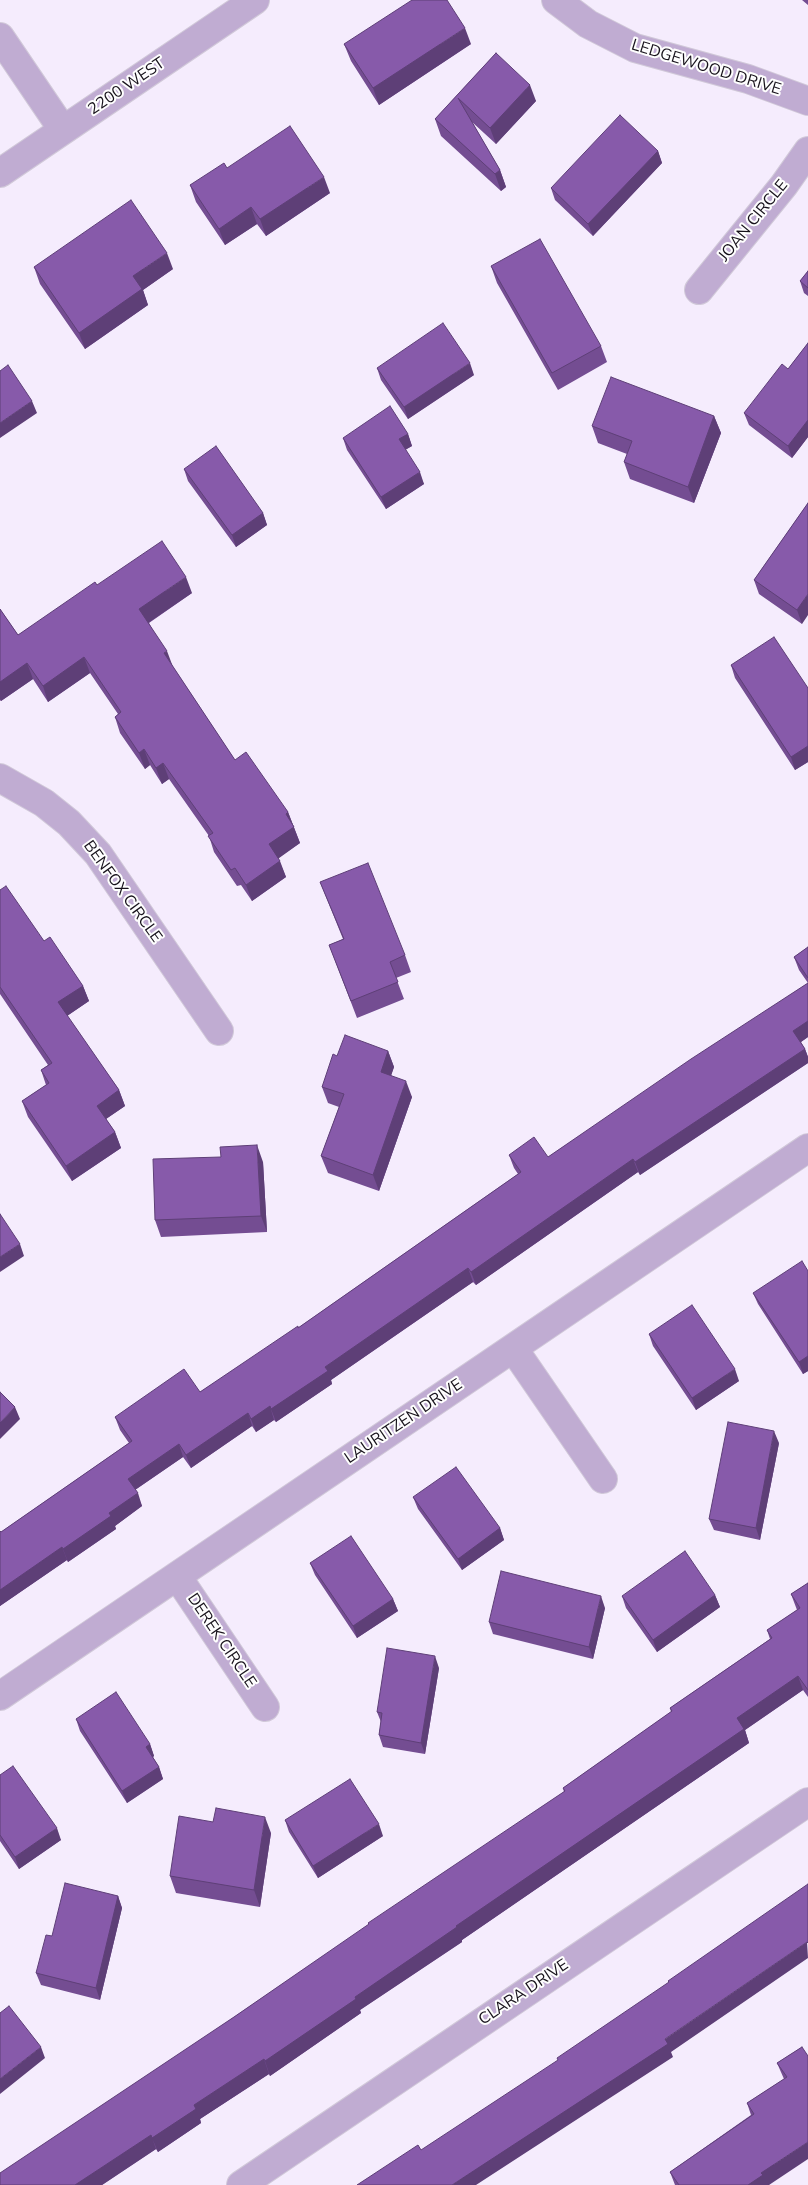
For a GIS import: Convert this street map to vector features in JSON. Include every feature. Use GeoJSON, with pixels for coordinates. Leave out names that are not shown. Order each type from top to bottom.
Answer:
{"type":"FeatureCollection","features":[{"type":"Feature","properties":{"kind":"street","name":"2200 WEST"},"geometry":{"type":"LineString","coordinates":[[0,173],[255,0]]}},
{"type":"Feature","properties":{"kind":"street","name":"LEDGEWOOD DRIVE"},"geometry":{"type":"LineString","coordinates":[[556,0],[588,24],[635,48],[748,80],[808,100]]}},
{"type":"Feature","properties":{"kind":"street"},"geometry":{"type":"LineString","coordinates":[[0,37],[63,130]]}},
{"type":"Feature","properties":{"kind":"street","name":"JOAN CIRCLE"},"geometry":{"type":"LineString","coordinates":[[699,290],[784,185],[808,151]]}},
{"type":"Feature","properties":{"kind":"street","name":"BENFOX CIRCLE"},"geometry":{"type":"LineString","coordinates":[[0,778],[44,803],[69,823],[98,854],[219,1031]]}},
{"type":"Feature","properties":{"kind":"street","name":"LAURITZEN DRIVE"},"geometry":{"type":"LineString","coordinates":[[0,1696],[808,1148]]}},
{"type":"Feature","properties":{"kind":"street"},"geometry":{"type":"LineString","coordinates":[[513,1348],[603,1478]]}},
{"type":"Feature","properties":{"kind":"street","name":"DEREK CIRCLE"},"geometry":{"type":"LineString","coordinates":[[178,1576],[265,1707]]}},
{"type":"Feature","properties":{"kind":"street","name":"CLARA DRIVE"},"geometry":{"type":"LineString","coordinates":[[241,2185],[808,1802]]}},
{"type":"Feature","properties":{"kind":"building"},"geometry":{"type":"Polygon","coordinates":[[[412,0],[447,0],[465,28],[373,88],[344,44],[412,0]]]}},
{"type":"Feature","properties":{"kind":"building"},"geometry":{"type":"Polygon","coordinates":[[[496,53],[530,85],[490,128],[458,98],[500,170],[495,174],[435,119],[496,53]]]}},
{"type":"Feature","properties":{"kind":"building"},"geometry":{"type":"Polygon","coordinates":[[[620,115],[658,151],[588,224],[551,188],[620,115]]]}},
{"type":"Feature","properties":{"kind":"building"},"geometry":{"type":"Polygon","coordinates":[[[290,126],[324,177],[260,219],[251,207],[219,229],[190,185],[224,163],[227,168],[290,126]]]}},
{"type":"Feature","properties":{"kind":"building"},"geometry":{"type":"Polygon","coordinates":[[[131,200],[167,253],[133,276],[142,289],[79,333],[34,267],[131,200]]]}},
{"type":"Feature","properties":{"kind":"building"},"geometry":{"type":"Polygon","coordinates":[[[540,239],[601,346],[552,373],[491,266],[540,239]]]}},
{"type":"Feature","properties":{"kind":"building"},"geometry":{"type":"Polygon","coordinates":[[[808,271],[808,288],[800,281],[808,271]]]}},
{"type":"Feature","properties":{"kind":"building"},"geometry":{"type":"Polygon","coordinates":[[[443,323],[470,363],[404,407],[377,368],[443,323]]]}},
{"type":"Feature","properties":{"kind":"building"},"geometry":{"type":"Polygon","coordinates":[[[808,343],[808,420],[788,446],[744,413],[782,364],[788,369],[808,343]]]}},
{"type":"Feature","properties":{"kind":"building"},"geometry":{"type":"Polygon","coordinates":[[[8,365],[32,401],[0,423],[0,371],[8,365]]]}},
{"type":"Feature","properties":{"kind":"building"},"geometry":{"type":"Polygon","coordinates":[[[611,377],[714,416],[688,487],[624,462],[632,441],[592,426],[611,377]]]}},
{"type":"Feature","properties":{"kind":"building"},"geometry":{"type":"Polygon","coordinates":[[[390,406],[408,434],[399,439],[420,472],[381,497],[343,438],[390,406]]]}},
{"type":"Feature","properties":{"kind":"building"},"geometry":{"type":"Polygon","coordinates":[[[216,446],[263,513],[232,535],[184,469],[216,446]]]}},
{"type":"Feature","properties":{"kind":"building"},"geometry":{"type":"Polygon","coordinates":[[[808,503],[808,594],[797,610],[754,580],[808,503]]]}},
{"type":"Feature","properties":{"kind":"building"},"geometry":{"type":"Polygon","coordinates":[[[162,541],[186,577],[139,609],[167,651],[164,653],[235,760],[246,752],[288,812],[286,814],[294,827],[269,844],[280,861],[246,885],[235,868],[231,870],[208,836],[213,833],[163,763],[156,768],[144,749],[139,753],[115,717],[121,712],[84,657],[43,686],[27,663],[0,682],[0,609],[18,635],[95,582],[97,585],[162,541]]]}},
{"type":"Feature","properties":{"kind":"building"},"geometry":{"type":"Polygon","coordinates":[[[774,637],[808,688],[808,746],[791,757],[731,665],[774,637]]]}},
{"type":"Feature","properties":{"kind":"building"},"geometry":{"type":"Polygon","coordinates":[[[368,863],[405,955],[390,962],[398,982],[351,1001],[329,945],[344,939],[320,882],[368,863]]]}},
{"type":"Feature","properties":{"kind":"building"},"geometry":{"type":"Polygon","coordinates":[[[6,886],[44,941],[50,937],[83,986],[58,1002],[119,1090],[97,1106],[115,1132],[66,1166],[22,1101],[49,1083],[41,1070],[52,1063],[0,987],[0,890],[6,886]]]}},
{"type":"Feature","properties":{"kind":"building"},"geometry":{"type":"Polygon","coordinates":[[[808,947],[808,978],[794,957],[808,947]]]}},
{"type":"Feature","properties":{"kind":"building"},"geometry":{"type":"Polygon","coordinates":[[[808,983],[808,1021],[793,1031],[805,1049],[635,1162],[633,1159],[471,1272],[468,1268],[325,1367],[328,1371],[271,1409],[270,1406],[251,1419],[248,1413],[186,1455],[179,1444],[128,1479],[138,1493],[109,1513],[111,1516],[0,1590],[0,1531],[132,1441],[115,1417],[184,1369],[200,1392],[298,1326],[298,1328],[521,1172],[509,1155],[534,1137],[548,1157],[691,1059],[808,983]]]}},
{"type":"Feature","properties":{"kind":"building"},"geometry":{"type":"Polygon","coordinates":[[[345,1035],[388,1051],[381,1072],[406,1081],[373,1175],[321,1156],[344,1094],[322,1087],[333,1054],[337,1056],[345,1035]]]}},
{"type":"Feature","properties":{"kind":"building"},"geometry":{"type":"Polygon","coordinates":[[[257,1145],[261,1216],[155,1220],[153,1159],[221,1157],[220,1147],[257,1145]]]}},
{"type":"Feature","properties":{"kind":"building"},"geometry":{"type":"Polygon","coordinates":[[[0,1214],[20,1244],[0,1257],[0,1214]]]}},
{"type":"Feature","properties":{"kind":"building"},"geometry":{"type":"Polygon","coordinates":[[[802,1261],[808,1271],[808,1356],[799,1362],[753,1293],[802,1261]]]}},
{"type":"Feature","properties":{"kind":"building"},"geometry":{"type":"Polygon","coordinates":[[[692,1305],[735,1369],[692,1398],[649,1334],[692,1305]]]}},
{"type":"Feature","properties":{"kind":"building"},"geometry":{"type":"Polygon","coordinates":[[[0,1392],[15,1407],[0,1423],[0,1392]]]}},
{"type":"Feature","properties":{"kind":"building"},"geometry":{"type":"Polygon","coordinates":[[[728,1422],[774,1431],[756,1528],[709,1519],[728,1422]]]}},
{"type":"Feature","properties":{"kind":"building"},"geometry":{"type":"Polygon","coordinates":[[[456,1467],[500,1528],[458,1559],[413,1497],[456,1467]]]}},
{"type":"Feature","properties":{"kind":"building"},"geometry":{"type":"Polygon","coordinates":[[[351,1536],[393,1599],[353,1626],[310,1563],[351,1536]]]}},
{"type":"Feature","properties":{"kind":"building"},"geometry":{"type":"Polygon","coordinates":[[[685,1551],[715,1595],[653,1640],[622,1596],[685,1551]]]}},
{"type":"Feature","properties":{"kind":"building"},"geometry":{"type":"Polygon","coordinates":[[[501,1571],[601,1596],[589,1647],[489,1622],[501,1571]]]}},
{"type":"Feature","properties":{"kind":"building"},"geometry":{"type":"Polygon","coordinates":[[[808,1583],[808,1690],[798,1676],[737,1718],[744,1729],[456,1926],[355,1997],[356,1999],[265,2061],[264,2059],[194,2105],[196,2109],[152,2138],[151,2135],[75,2185],[0,2185],[0,2173],[234,2017],[368,1923],[565,1791],[563,1788],[672,1711],[670,1708],[772,1638],[767,1630],[800,1608],[791,1594],[808,1583]]]}},
{"type":"Feature","properties":{"kind":"building"},"geometry":{"type":"Polygon","coordinates":[[[387,1648],[435,1656],[421,1743],[379,1735],[382,1713],[377,1712],[387,1648]]]}},
{"type":"Feature","properties":{"kind":"building"},"geometry":{"type":"Polygon","coordinates":[[[116,1692],[150,1744],[146,1747],[159,1767],[122,1791],[76,1719],[116,1692]]]}},
{"type":"Feature","properties":{"kind":"building"},"geometry":{"type":"Polygon","coordinates":[[[13,1766],[57,1828],[15,1857],[0,1835],[0,1775],[13,1766]]]}},
{"type":"Feature","properties":{"kind":"building"},"geometry":{"type":"Polygon","coordinates":[[[350,1779],[379,1824],[313,1866],[285,1820],[350,1779]]]}},
{"type":"Feature","properties":{"kind":"building"},"geometry":{"type":"Polygon","coordinates":[[[216,1808],[265,1817],[254,1890],[170,1876],[179,1816],[213,1822],[216,1808]]]}},
{"type":"Feature","properties":{"kind":"building"},"geometry":{"type":"Polygon","coordinates":[[[65,1883],[118,1896],[96,1988],[36,1973],[46,1935],[52,1936],[65,1883]]]}},
{"type":"Feature","properties":{"kind":"building"},"geometry":{"type":"Polygon","coordinates":[[[808,1884],[808,1943],[665,2039],[668,2044],[452,2185],[357,2185],[418,2145],[421,2150],[558,2060],[557,2058],[808,1884]]]}},
{"type":"Feature","properties":{"kind":"building"},"geometry":{"type":"Polygon","coordinates":[[[9,2006],[41,2047],[0,2079],[0,2013],[9,2006]]]}},
{"type":"Feature","properties":{"kind":"building"},"geometry":{"type":"Polygon","coordinates":[[[802,2047],[808,2056],[808,2142],[761,2173],[763,2175],[748,2185],[679,2185],[670,2172],[754,2114],[747,2103],[787,2077],[777,2063],[802,2047]]]}}]}
